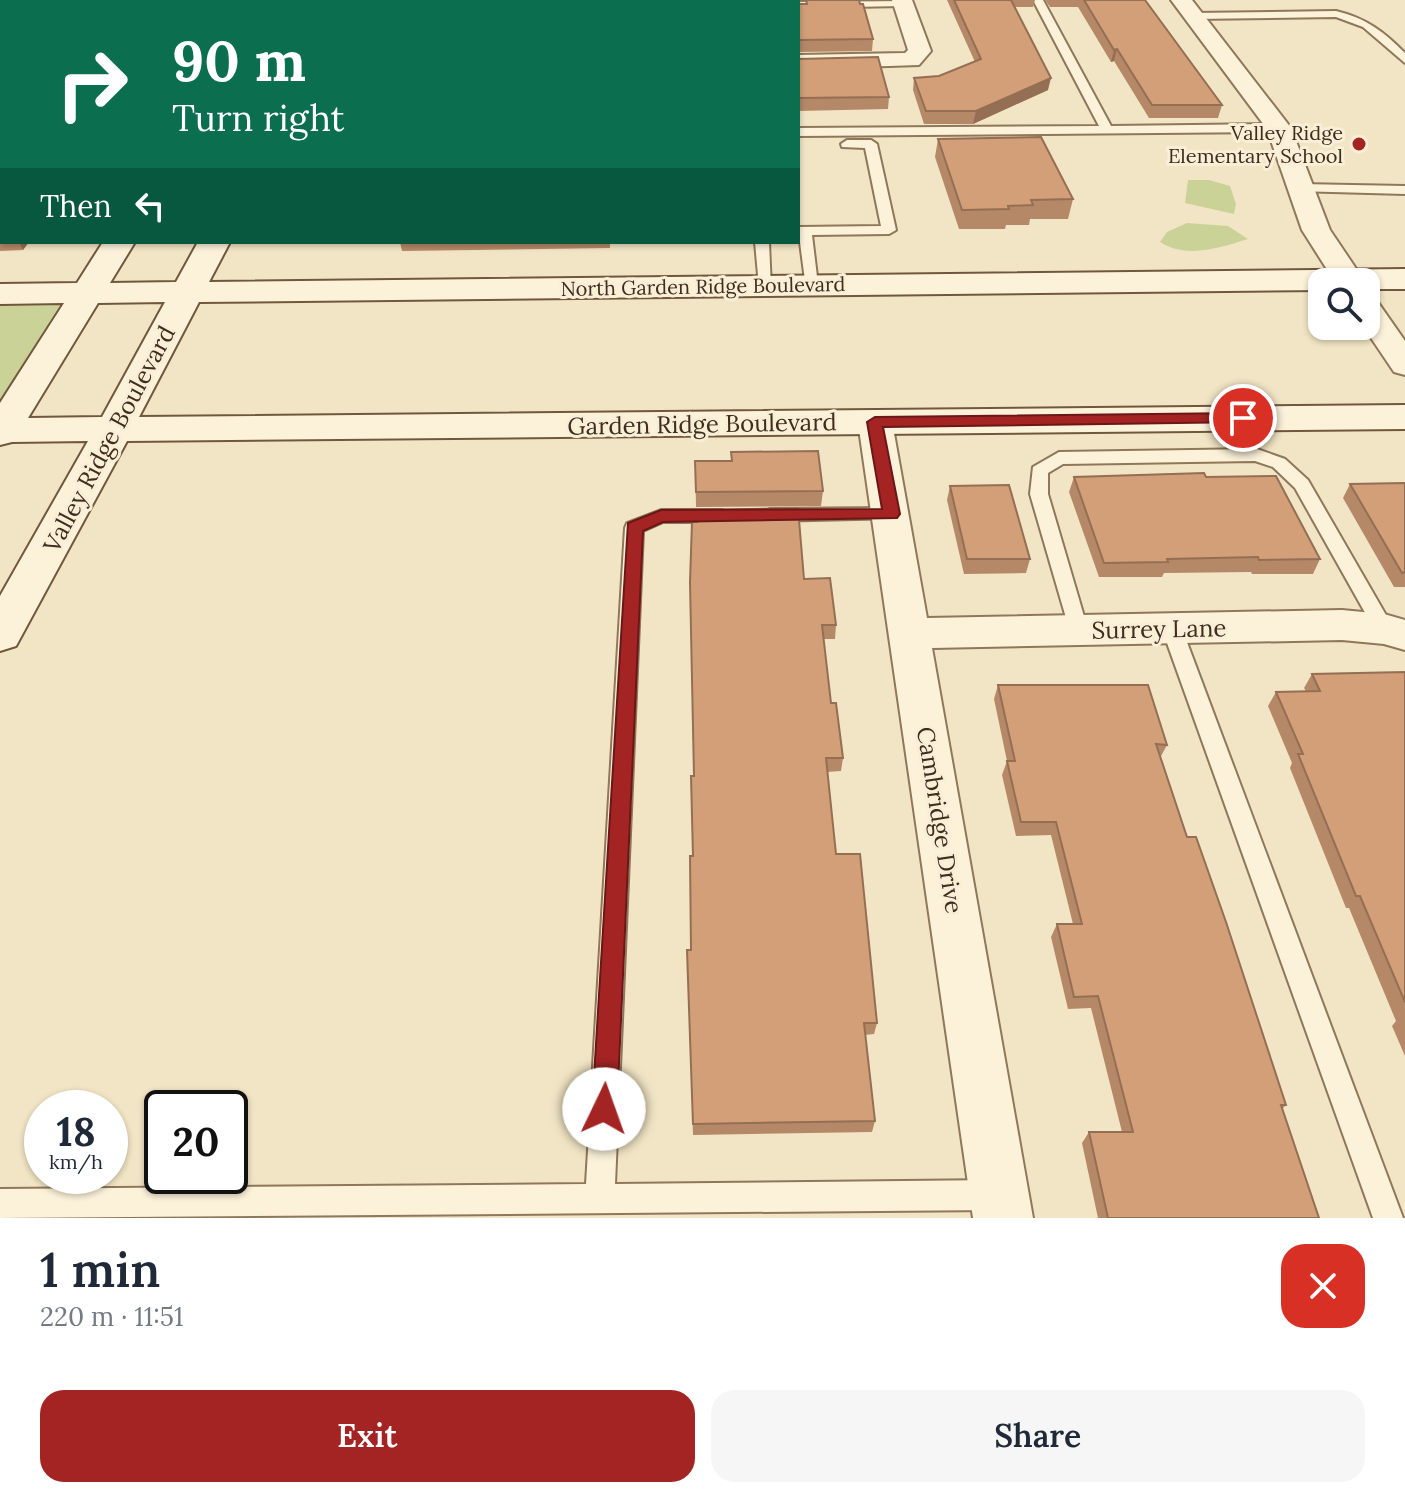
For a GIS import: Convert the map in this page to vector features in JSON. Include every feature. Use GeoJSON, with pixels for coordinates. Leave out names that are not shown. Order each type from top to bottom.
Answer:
{"type":"FeatureCollection","features":[{"type":"Feature","properties":{"kind":"main road"},"geometry":{"type":"LineString","coordinates":[[1,431],[118,244]]}},
{"type":"Feature","properties":{"kind":"main road","name":"Valley Ridge Boulevard"},"geometry":{"type":"LineString","coordinates":[[0,634],[213,244]]}},
{"type":"Feature","properties":{"kind":"main road","name":"North Garden Ridge Boulevard"},"geometry":{"type":"LineString","coordinates":[[1380,284],[1405,279]]}},
{"type":"Feature","properties":{"kind":"main road","name":"North Garden Ridge Boulevard"},"geometry":{"type":"LineString","coordinates":[[0,294],[811,285],[1308,290]]}},
{"type":"Feature","properties":{"kind":"main road","name":"Garden Ridge Boulevard"},"geometry":{"type":"LineString","coordinates":[[1,431],[1405,417]]}},
{"type":"Feature","properties":{"kind":"street"},"geometry":{"type":"LineString","coordinates":[[800,62],[911,60],[920,51],[903,2]]}},
{"type":"Feature","properties":{"kind":"street"},"geometry":{"type":"LineString","coordinates":[[1187,8],[1279,128],[1316,230],[1341,268]]}},
{"type":"Feature","properties":{"kind":"street"},"geometry":{"type":"LineString","coordinates":[[1380,328],[1405,365]]}},
{"type":"Feature","properties":{"kind":"street","name":"Cambridge Drive"},"geometry":{"type":"LineString","coordinates":[[875,422],[1001,1206]]}},
{"type":"Feature","properties":{"kind":"street","name":"Surrey Lane"},"geometry":{"type":"LineString","coordinates":[[911,633],[1342,625],[1394,632]]}},
{"type":"Feature","properties":{"kind":"lane"},"geometry":{"type":"LineString","coordinates":[[1038,0],[1106,128]]}},
{"type":"Feature","properties":{"kind":"lane"},"geometry":{"type":"LineString","coordinates":[[800,5],[903,2]]}},
{"type":"Feature","properties":{"kind":"lane"},"geometry":{"type":"LineString","coordinates":[[1187,8],[1358,13],[1405,60]]}},
{"type":"Feature","properties":{"kind":"lane"},"geometry":{"type":"LineString","coordinates":[[800,132],[1279,128]]}},
{"type":"Feature","properties":{"kind":"lane"},"geometry":{"type":"LineString","coordinates":[[800,144],[871,144],[889,230],[801,231],[811,285]]}},
{"type":"Feature","properties":{"kind":"lane"},"geometry":{"type":"LineString","coordinates":[[1300,188],[1405,190]]}},
{"type":"Feature","properties":{"kind":"lane"},"geometry":{"type":"LineString","coordinates":[[762,244],[766,286]]}},
{"type":"Feature","properties":{"kind":"lane"},"geometry":{"type":"LineString","coordinates":[[1078,630],[1039,494],[1039,471],[1059,458],[1257,455],[1279,463],[1302,484],[1394,632]]}},
{"type":"Feature","properties":{"kind":"lane"},"geometry":{"type":"LineString","coordinates":[[600,1200],[634,528],[661,516],[891,514]]}},
{"type":"Feature","properties":{"kind":"lane"},"geometry":{"type":"LineString","coordinates":[[1172,629],[1388,1218]]}},
{"type":"Feature","properties":{"kind":"lane"},"geometry":{"type":"LineString","coordinates":[[0,1204],[600,1200],[1001,1206]]}},
{"type":"Feature","properties":{"kind":"green space"},"geometry":{"type":"Polygon","coordinates":[[[1188,180],[1209,180],[1230,186],[1236,204],[1234,214],[1185,203],[1188,180]]]}},
{"type":"Feature","properties":{"kind":"green space"},"geometry":{"type":"Polygon","coordinates":[[[1187,223],[1228,226],[1248,239],[1192,251],[1160,242],[1167,232],[1187,223]]]}},
{"type":"Feature","properties":{"kind":"green space"},"geometry":{"type":"Polygon","coordinates":[[[0,302],[62,302],[0,401],[0,302]]]}},
{"type":"Feature","properties":{"kind":"building"},"geometry":{"type":"Polygon","coordinates":[[[806,0],[859,0],[863,4],[873,39],[800,40],[800,4],[807,4],[806,0]]]}},
{"type":"Feature","properties":{"kind":"building"},"geometry":{"type":"Polygon","coordinates":[[[954,0],[1011,0],[1051,78],[976,111],[926,111],[914,78],[939,76],[981,59],[954,0]]]}},
{"type":"Feature","properties":{"kind":"building"},"geometry":{"type":"Polygon","coordinates":[[[1084,0],[1145,0],[1222,105],[1152,105],[1084,0]]]}},
{"type":"Feature","properties":{"kind":"building"},"geometry":{"type":"Polygon","coordinates":[[[878,57],[889,97],[800,98],[800,59],[878,57]]]}},
{"type":"Feature","properties":{"kind":"building"},"geometry":{"type":"Polygon","coordinates":[[[1041,137],[1073,199],[1031,200],[1033,205],[1008,206],[1009,209],[962,210],[938,139],[1041,137]]]}},
{"type":"Feature","properties":{"kind":"building"},"geometry":{"type":"Polygon","coordinates":[[[818,451],[823,491],[696,492],[695,461],[732,461],[731,452],[818,451]]]}},
{"type":"Feature","properties":{"kind":"building"},"geometry":{"type":"Polygon","coordinates":[[[1204,473],[1206,477],[1276,476],[1320,559],[1259,560],[1258,557],[1104,563],[1074,477],[1204,473]]]}},
{"type":"Feature","properties":{"kind":"building"},"geometry":{"type":"Polygon","coordinates":[[[1405,483],[1405,572],[1402,573],[1350,484],[1405,483]]]}},
{"type":"Feature","properties":{"kind":"building"},"geometry":{"type":"Polygon","coordinates":[[[1009,485],[1030,559],[967,559],[950,486],[1009,485]]]}},
{"type":"Feature","properties":{"kind":"building"},"geometry":{"type":"Polygon","coordinates":[[[798,508],[804,579],[830,578],[836,625],[822,625],[831,703],[836,703],[843,758],[826,758],[836,854],[860,854],[877,1023],[864,1023],[875,1121],[693,1124],[687,950],[691,950],[691,776],[694,776],[690,582],[692,522],[697,522],[696,510],[798,508]]]}},
{"type":"Feature","properties":{"kind":"building"},"geometry":{"type":"Polygon","coordinates":[[[1405,672],[1405,1002],[1360,896],[1356,896],[1298,754],[1303,754],[1276,692],[1320,691],[1312,674],[1405,672]]]}},
{"type":"Feature","properties":{"kind":"building"},"geometry":{"type":"Polygon","coordinates":[[[998,685],[1148,685],[1167,745],[1156,744],[1187,837],[1196,837],[1226,922],[1319,1218],[1108,1218],[1089,1132],[1133,1132],[1098,996],[1074,997],[1057,924],[1082,924],[1056,822],[1021,822],[1007,761],[1015,761],[998,685]]]}},
{"type":"Feature","properties":{"kind":"place","name":"Valley Ridge Elementary School"},"geometry":{"type":"Point","coordinates":[1359,144]}},
{"type":"Feature","properties":{"kind":"route"},"geometry":{"type":"LineString","coordinates":[[604,1109],[634,528],[661,516],[891,514],[875,422],[1243,418]]}}]}
